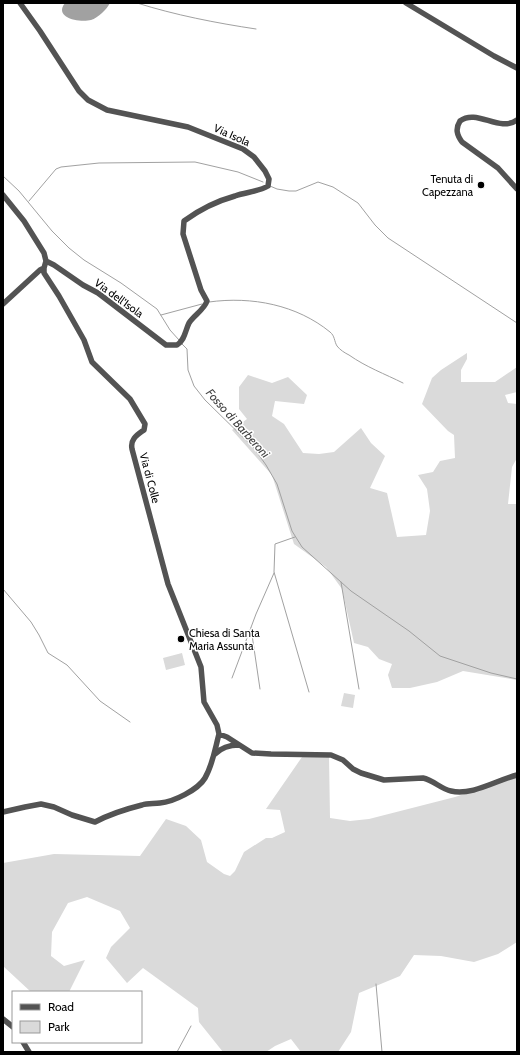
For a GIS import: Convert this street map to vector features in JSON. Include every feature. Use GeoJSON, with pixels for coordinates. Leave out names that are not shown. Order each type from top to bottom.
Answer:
{"type":"FeatureCollection","features":[{"type":"Feature","properties":{"kind":"street","name":"Via Isola"},"geometry":{"type":"LineString","coordinates":[[20,3],[79,91],[88,100],[107,110],[188,127],[243,149],[254,157],[269,179],[268,186],[262,189],[235,195],[216,202],[184,221],[183,234],[201,290],[207,301],[206,305],[189,323],[180,342]]}},
{"type":"Feature","properties":{"kind":"street"},"geometry":{"type":"LineString","coordinates":[[406,3],[494,56],[517,68]]}},
{"type":"Feature","properties":{"kind":"street"},"geometry":{"type":"LineString","coordinates":[[517,120],[507,125],[476,118],[468,118],[460,121],[457,129],[459,138],[462,142],[498,168],[517,189]]}},
{"type":"Feature","properties":{"kind":"street"},"geometry":{"type":"LineString","coordinates":[[3,195],[14,207],[36,238],[44,253],[46,261],[44,268],[3,304]]}},
{"type":"Feature","properties":{"kind":"street","name":"Via dell'Isola"},"geometry":{"type":"LineString","coordinates":[[46,261],[98,293],[166,345],[174,346],[180,342]]}},
{"type":"Feature","properties":{"kind":"street","name":"Via di Colle"},"geometry":{"type":"LineString","coordinates":[[44,268],[45,275],[59,296],[84,340],[92,362],[130,399],[145,424],[144,430],[133,440],[131,444],[168,584],[201,667],[204,699],[219,734]]}},
{"type":"Feature","properties":{"kind":"street"},"geometry":{"type":"LineString","coordinates":[[3,812],[24,806],[41,804],[54,807],[72,816],[96,822],[110,815],[144,804],[161,803],[192,790],[204,780],[213,762],[219,734],[252,752],[331,756],[342,760],[361,774],[384,780],[429,779],[451,791],[463,791],[488,786],[517,775]]}},
{"type":"Feature","properties":{"kind":"street"},"geometry":{"type":"LineString","coordinates":[[214,754],[227,746],[240,745]]}},
{"type":"Feature","properties":{"kind":"street"},"geometry":{"type":"LineString","coordinates":[[3,1019],[12,1027]]}},
{"type":"Feature","properties":{"kind":"street"},"geometry":{"type":"LineString","coordinates":[[24,1043],[29,1052]]}},
{"type":"Feature","properties":{"kind":"green space"},"geometry":{"type":"Polygon","coordinates":[[[467,353],[467,359],[461,370],[461,382],[495,382],[517,367],[517,392],[505,395],[508,403],[517,404],[517,458],[512,467],[508,504],[517,504],[517,680],[463,671],[437,682],[410,688],[392,688],[388,675],[392,664],[379,659],[368,647],[354,643],[342,589],[326,567],[294,544],[272,475],[232,430],[247,419],[239,409],[239,387],[248,375],[272,383],[288,377],[307,395],[304,404],[275,401],[272,416],[284,424],[303,453],[319,454],[334,452],[361,428],[371,443],[385,456],[370,488],[387,493],[397,537],[426,535],[430,511],[427,489],[418,475],[433,472],[440,461],[455,458],[454,435],[448,431],[422,404],[432,378],[441,370],[467,353]]]}},
{"type":"Feature","properties":{"kind":"green space"},"geometry":{"type":"Polygon","coordinates":[[[182,653],[185,665],[166,670],[163,658],[182,653]]]}},
{"type":"Feature","properties":{"kind":"green space"},"geometry":{"type":"Polygon","coordinates":[[[344,693],[355,695],[353,708],[341,706],[344,693]]]}},
{"type":"Feature","properties":{"kind":"green space"},"geometry":{"type":"Polygon","coordinates":[[[329,756],[330,818],[350,821],[369,819],[455,797],[517,777],[517,942],[498,954],[474,962],[441,956],[414,955],[400,976],[359,993],[351,1032],[338,1052],[301,1052],[291,1039],[266,1052],[223,1052],[199,1022],[198,1008],[143,968],[127,983],[106,958],[111,947],[130,928],[120,911],[87,897],[68,903],[52,932],[51,956],[64,966],[85,960],[70,991],[30,991],[3,966],[3,863],[54,854],[140,856],[166,819],[186,826],[201,840],[207,862],[224,874],[230,876],[235,871],[244,852],[266,838],[272,838],[285,832],[280,810],[266,809],[302,757],[329,756]]]}},
{"type":"Feature","properties":{"kind":"shaded area"},"geometry":{"type":"Polygon","coordinates":[[[65,3],[110,3],[105,10],[94,19],[81,21],[65,16],[62,12],[62,8],[65,3]]]}},
{"type":"Feature","properties":{"kind":"waterway"},"geometry":{"type":"LineString","coordinates":[[137,3],[196,18],[256,29]]}},
{"type":"Feature","properties":{"kind":"waterway"},"geometry":{"type":"LineString","coordinates":[[29,201],[56,169],[61,167],[99,163],[195,162],[238,172],[263,182]]}},
{"type":"Feature","properties":{"kind":"waterway","name":"Fosso di Barberoni"},"geometry":{"type":"LineString","coordinates":[[3,176],[19,191],[52,231],[69,248],[84,260],[121,283],[157,309],[170,330],[179,340]]}},
{"type":"Feature","properties":{"kind":"waterway"},"geometry":{"type":"LineString","coordinates":[[270,186],[277,189],[296,191],[318,182],[333,187],[358,203],[375,225],[388,238],[517,323]]}},
{"type":"Feature","properties":{"kind":"waterway"},"geometry":{"type":"LineString","coordinates":[[209,302],[241,300],[289,309],[303,315],[330,332],[333,335],[337,346],[355,359],[403,383]]}},
{"type":"Feature","properties":{"kind":"waterway"},"geometry":{"type":"LineString","coordinates":[[161,315],[202,304]]}},
{"type":"Feature","properties":{"kind":"waterway","name":"Fosso di Barberoni"},"geometry":{"type":"LineString","coordinates":[[182,344],[187,349],[188,370],[194,386],[205,400],[254,448],[266,465],[277,484],[292,531],[302,547],[351,591],[409,631],[440,656],[491,673],[517,679]]}},
{"type":"Feature","properties":{"kind":"waterway"},"geometry":{"type":"LineString","coordinates":[[295,537],[275,544],[274,572],[309,692]]}},
{"type":"Feature","properties":{"kind":"waterway"},"geometry":{"type":"LineString","coordinates":[[232,678],[256,614],[274,573]]}},
{"type":"Feature","properties":{"kind":"waterway"},"geometry":{"type":"LineString","coordinates":[[341,582],[359,689]]}},
{"type":"Feature","properties":{"kind":"waterway"},"geometry":{"type":"LineString","coordinates":[[3,589],[31,622],[48,653],[67,665],[100,701],[130,722]]}},
{"type":"Feature","properties":{"kind":"waterway"},"geometry":{"type":"LineString","coordinates":[[251,628],[260,689]]}},
{"type":"Feature","properties":{"kind":"waterway"},"geometry":{"type":"LineString","coordinates":[[376,984],[382,1052]]}},
{"type":"Feature","properties":{"kind":"waterway"},"geometry":{"type":"LineString","coordinates":[[177,1052],[191,1026]]}},
{"type":"Feature","properties":{"kind":"place","name":"Tenuta di Capezzana"},"geometry":{"type":"Point","coordinates":[481,185]}},
{"type":"Feature","properties":{"kind":"place","name":"Chiesa di Santa Maria Assunta"},"geometry":{"type":"Point","coordinates":[181,639]}}]}
